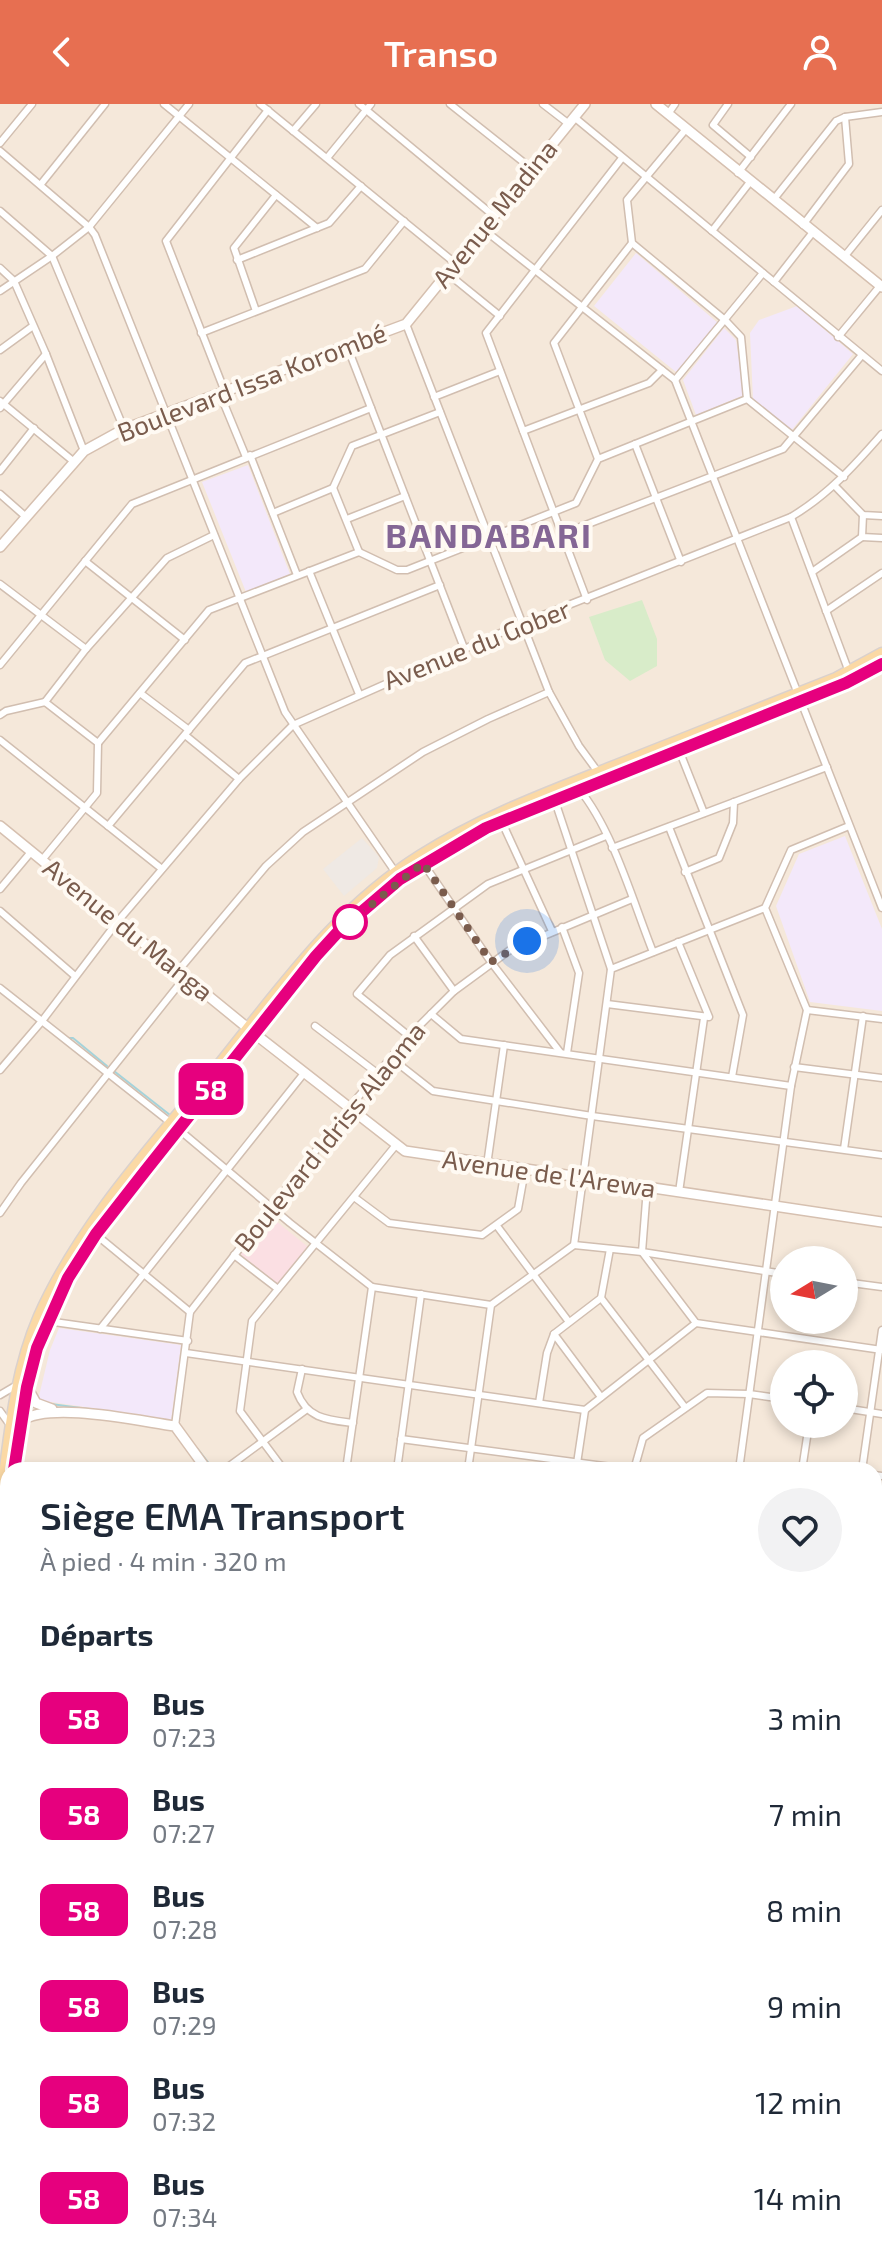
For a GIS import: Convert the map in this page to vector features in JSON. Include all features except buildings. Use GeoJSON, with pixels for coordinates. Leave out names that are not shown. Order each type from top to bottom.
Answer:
{"type":"FeatureCollection","features":[{"type":"Feature","properties":{"kind":"main road"},"geometry":{"type":"LineString","coordinates":[[800,697],[882,653]]}},
{"type":"Feature","properties":{"kind":"main road"},"geometry":{"type":"LineString","coordinates":[[9,1462],[38,1319],[61,1272],[330,929],[398,876],[499,816],[598,772],[846,683],[882,664]]}},
{"type":"Feature","properties":{"kind":"main road"},"geometry":{"type":"LineString","coordinates":[[398,876],[499,816],[679,750],[710,733]]}},
{"type":"Feature","properties":{"kind":"main road"},"geometry":{"type":"LineString","coordinates":[[22,1386],[47,1321],[93,1232]]}},
{"type":"Feature","properties":{"kind":"main road"},"geometry":{"type":"LineString","coordinates":[[15,1462],[18,1444],[16,1424]]}},
{"type":"Feature","properties":{"kind":"street"},"geometry":{"type":"LineString","coordinates":[[0,143],[32,104]]}},
{"type":"Feature","properties":{"kind":"street"},"geometry":{"type":"LineString","coordinates":[[41,184],[105,104]]}},
{"type":"Feature","properties":{"kind":"street"},"geometry":{"type":"LineString","coordinates":[[164,104],[317,228]]}},
{"type":"Feature","properties":{"kind":"street"},"geometry":{"type":"LineString","coordinates":[[0,291],[89,227],[189,104]]}},
{"type":"Feature","properties":{"kind":"street"},"geometry":{"type":"LineString","coordinates":[[293,131],[316,104]]}},
{"type":"Feature","properties":{"kind":"street"},"geometry":{"type":"LineString","coordinates":[[359,104],[369,107],[494,216]]}},
{"type":"Feature","properties":{"kind":"street"},"geometry":{"type":"LineString","coordinates":[[450,104],[532,169]]}},
{"type":"Feature","properties":{"kind":"street"},"geometry":{"type":"LineString","coordinates":[[543,104],[622,158],[882,371]]}},
{"type":"Feature","properties":{"kind":"street","name":"Avenue Madina"},"geometry":{"type":"LineString","coordinates":[[406,324],[585,104]]}},
{"type":"Feature","properties":{"kind":"street"},"geometry":{"type":"LineString","coordinates":[[656,104],[881,287],[838,337]]}},
{"type":"Feature","properties":{"kind":"street"},"geometry":{"type":"LineString","coordinates":[[668,114],[675,104]]}},
{"type":"Feature","properties":{"kind":"street"},"geometry":{"type":"LineString","coordinates":[[728,104],[713,125],[751,157]]}},
{"type":"Feature","properties":{"kind":"street"},"geometry":{"type":"LineString","coordinates":[[738,173],[791,104]]}},
{"type":"Feature","properties":{"kind":"street"},"geometry":{"type":"LineString","coordinates":[[297,575],[222,393],[166,241],[231,157],[263,106],[455,263]]}},
{"type":"Feature","properties":{"kind":"street"},"geometry":{"type":"LineString","coordinates":[[327,158],[369,107]]}},
{"type":"Feature","properties":{"kind":"street"},"geometry":{"type":"LineString","coordinates":[[774,199],[836,121],[882,112]]}},
{"type":"Feature","properties":{"kind":"street"},"geometry":{"type":"LineString","coordinates":[[803,225],[849,164],[845,117]]}},
{"type":"Feature","properties":{"kind":"street"},"geometry":{"type":"LineString","coordinates":[[686,129],[627,200],[632,243],[725,320],[741,337],[747,399],[844,477]]}},
{"type":"Feature","properties":{"kind":"street"},"geometry":{"type":"LineString","coordinates":[[0,151],[89,227],[285,712],[398,876]]}},
{"type":"Feature","properties":{"kind":"street"},"geometry":{"type":"LineString","coordinates":[[587,600],[486,333],[622,158]]}},
{"type":"Feature","properties":{"kind":"street"},"geometry":{"type":"LineString","coordinates":[[712,231],[750,182]]}},
{"type":"Feature","properties":{"kind":"street"},"geometry":{"type":"LineString","coordinates":[[237,260],[334,219],[361,186]]}},
{"type":"Feature","properties":{"kind":"street"},"geometry":{"type":"LineString","coordinates":[[256,311],[234,247],[276,195]]}},
{"type":"Feature","properties":{"kind":"street"},"geometry":{"type":"LineString","coordinates":[[844,257],[882,210]]}},
{"type":"Feature","properties":{"kind":"street"},"geometry":{"type":"LineString","coordinates":[[0,211],[52,256],[124,429]]}},
{"type":"Feature","properties":{"kind":"street"},"geometry":{"type":"LineString","coordinates":[[201,333],[365,269],[404,221]]}},
{"type":"Feature","properties":{"kind":"street"},"geometry":{"type":"LineString","coordinates":[[483,229],[675,380],[882,908]]}},
{"type":"Feature","properties":{"kind":"street"},"geometry":{"type":"LineString","coordinates":[[774,282],[813,232]]}},
{"type":"Feature","properties":{"kind":"street"},"geometry":{"type":"LineString","coordinates":[[598,459],[554,343],[632,243]]}},
{"type":"Feature","properties":{"kind":"street"},"geometry":{"type":"LineString","coordinates":[[0,268],[14,281],[84,451]]}},
{"type":"Feature","properties":{"kind":"street"},"geometry":{"type":"LineString","coordinates":[[447,273],[500,316]]}},
{"type":"Feature","properties":{"kind":"street"},"geometry":{"type":"LineString","coordinates":[[675,380],[763,273]]}},
{"type":"Feature","properties":{"kind":"street"},"geometry":{"type":"LineString","coordinates":[[406,324],[549,692],[579,746],[598,772]]}},
{"type":"Feature","properties":{"kind":"street","name":"Boulevard Issa Korombé"},"geometry":{"type":"LineString","coordinates":[[0,547],[73,461],[84,451],[124,429],[406,324]]}},
{"type":"Feature","properties":{"kind":"street"},"geometry":{"type":"LineString","coordinates":[[0,350],[33,326]]}},
{"type":"Feature","properties":{"kind":"street"},"geometry":{"type":"LineString","coordinates":[[347,346],[464,648]]}},
{"type":"Feature","properties":{"kind":"street"},"geometry":{"type":"LineString","coordinates":[[46,354],[1,404],[73,461]]}},
{"type":"Feature","properties":{"kind":"street"},"geometry":{"type":"LineString","coordinates":[[562,534],[783,449],[862,355]]}},
{"type":"Feature","properties":{"kind":"street"},"geometry":{"type":"LineString","coordinates":[[523,431],[649,383],[662,370]]}},
{"type":"Feature","properties":{"kind":"street"},"geometry":{"type":"LineString","coordinates":[[434,397],[500,371]]}},
{"type":"Feature","properties":{"kind":"street"},"geometry":{"type":"LineString","coordinates":[[42,860],[98,791],[98,743],[209,610],[359,552],[401,570],[578,502],[598,459],[747,399]]}},
{"type":"Feature","properties":{"kind":"street"},"geometry":{"type":"LineString","coordinates":[[0,665],[132,504],[371,408]]}},
{"type":"Feature","properties":{"kind":"street"},"geometry":{"type":"LineString","coordinates":[[273,513],[333,488],[352,446],[440,412]]}},
{"type":"Feature","properties":{"kind":"street"},"geometry":{"type":"LineString","coordinates":[[0,471],[34,428]]}},
{"type":"Feature","properties":{"kind":"street","name":"Avenue du Gober"},"geometry":{"type":"LineString","coordinates":[[0,1070],[162,869],[239,779],[293,725],[523,623],[791,517],[818,502],[882,435]]}},
{"type":"Feature","properties":{"kind":"street"},"geometry":{"type":"LineString","coordinates":[[635,444],[681,562]]}},
{"type":"Feature","properties":{"kind":"street"},"geometry":{"type":"LineString","coordinates":[[835,486],[863,515],[882,516]]}},
{"type":"Feature","properties":{"kind":"street"},"geometry":{"type":"LineString","coordinates":[[333,488],[359,552]]}},
{"type":"Feature","properties":{"kind":"street"},"geometry":{"type":"LineString","coordinates":[[0,494],[25,516]]}},
{"type":"Feature","properties":{"kind":"street"},"geometry":{"type":"LineString","coordinates":[[347,519],[405,496]]}},
{"type":"Feature","properties":{"kind":"street"},"geometry":{"type":"LineString","coordinates":[[862,537],[863,515]]}},
{"type":"Feature","properties":{"kind":"street"},"geometry":{"type":"LineString","coordinates":[[791,517],[849,672]]}},
{"type":"Feature","properties":{"kind":"street"},"geometry":{"type":"LineString","coordinates":[[0,715],[45,702],[86,649],[169,556],[214,535]]}},
{"type":"Feature","properties":{"kind":"street"},"geometry":{"type":"LineString","coordinates":[[812,572],[862,537],[882,538]]}},
{"type":"Feature","properties":{"kind":"street"},"geometry":{"type":"LineString","coordinates":[[85,561],[185,640]]}},
{"type":"Feature","properties":{"kind":"street"},"geometry":{"type":"LineString","coordinates":[[309,571],[359,694]]}},
{"type":"Feature","properties":{"kind":"street"},"geometry":{"type":"LineString","coordinates":[[826,611],[882,573]]}},
{"type":"Feature","properties":{"kind":"street"},"geometry":{"type":"LineString","coordinates":[[0,584],[86,649]]}},
{"type":"Feature","properties":{"kind":"street"},"geometry":{"type":"LineString","coordinates":[[108,826],[242,665],[262,654],[440,585]]}},
{"type":"Feature","properties":{"kind":"street"},"geometry":{"type":"LineString","coordinates":[[0,1213],[266,866],[298,835],[427,749],[549,692]]}},
{"type":"Feature","properties":{"kind":"street"},"geometry":{"type":"LineString","coordinates":[[140,693],[239,779]]}},
{"type":"Feature","properties":{"kind":"street"},"geometry":{"type":"LineString","coordinates":[[45,702],[98,743]]}},
{"type":"Feature","properties":{"kind":"street"},"geometry":{"type":"LineString","coordinates":[[0,740],[162,869]]}},
{"type":"Feature","properties":{"kind":"street"},"geometry":{"type":"LineString","coordinates":[[679,750],[704,813]]}},
{"type":"Feature","properties":{"kind":"street"},"geometry":{"type":"LineString","coordinates":[[612,848],[827,767]]}},
{"type":"Feature","properties":{"kind":"street"},"geometry":{"type":"LineString","coordinates":[[579,789],[592,805],[612,848],[653,952]]}},
{"type":"Feature","properties":{"kind":"street"},"geometry":{"type":"LineString","coordinates":[[554,798],[611,969],[574,1245]]}},
{"type":"Feature","properties":{"kind":"street"},"geometry":{"type":"LineString","coordinates":[[685,872],[719,858],[733,823],[734,802]]}},
{"type":"Feature","properties":{"kind":"street"},"geometry":{"type":"LineString","coordinates":[[499,816],[552,931]]}},
{"type":"Feature","properties":{"kind":"street","name":"Avenue du Manga"},"geometry":{"type":"LineString","coordinates":[[0,826],[252,1031]]}},
{"type":"Feature","properties":{"kind":"street"},"geometry":{"type":"LineString","coordinates":[[611,969],[765,908],[791,850],[849,826]]}},
{"type":"Feature","properties":{"kind":"street"},"geometry":{"type":"LineString","coordinates":[[669,827],[743,1015],[732,1077]]}},
{"type":"Feature","properties":{"kind":"street"},"geometry":{"type":"LineString","coordinates":[[409,1036],[357,994],[384,961],[414,936],[492,882],[606,836]]}},
{"type":"Feature","properties":{"kind":"street"},"geometry":{"type":"LineString","coordinates":[[0,889],[31,852]]}},
{"type":"Feature","properties":{"kind":"street"},"geometry":{"type":"LineString","coordinates":[[423,863],[491,962],[563,1052]]}},
{"type":"Feature","properties":{"kind":"street","name":"Boulevard Idriss Alaoma"},"geometry":{"type":"LineString","coordinates":[[190,1312],[377,1073],[454,991],[519,945],[632,899]]}},
{"type":"Feature","properties":{"kind":"street"},"geometry":{"type":"LineString","coordinates":[[740,1462],[791,1086],[807,1010],[765,908]]}},
{"type":"Feature","properties":{"kind":"street"},"geometry":{"type":"LineString","coordinates":[[0,911],[75,976]]}},
{"type":"Feature","properties":{"kind":"street"},"geometry":{"type":"LineString","coordinates":[[562,927],[579,973],[563,1052]]}},
{"type":"Feature","properties":{"kind":"street"},"geometry":{"type":"LineString","coordinates":[[414,936],[454,991]]}},
{"type":"Feature","properties":{"kind":"street"},"geometry":{"type":"LineString","coordinates":[[607,1004],[709,1017],[678,942]]}},
{"type":"Feature","properties":{"kind":"street"},"geometry":{"type":"LineString","coordinates":[[0,988],[372,1287],[491,1305]]}},
{"type":"Feature","properties":{"kind":"street"},"geometry":{"type":"LineString","coordinates":[[807,1010],[882,1019]]}},
{"type":"Feature","properties":{"kind":"street"},"geometry":{"type":"LineString","coordinates":[[431,1014],[458,1038],[791,1086]]}},
{"type":"Feature","properties":{"kind":"street"},"geometry":{"type":"LineString","coordinates":[[844,1149],[863,1016]]}},
{"type":"Feature","properties":{"kind":"street"},"geometry":{"type":"LineString","coordinates":[[679,1192],[704,1018]]}},
{"type":"Feature","properties":{"kind":"street"},"geometry":{"type":"LineString","coordinates":[[315,1026],[377,1073]]}},
{"type":"Feature","properties":{"kind":"street","name":"Avenue de l'Arewa"},"geometry":{"type":"LineString","coordinates":[[252,1031],[396,1145],[411,1153],[882,1222]]}},
{"type":"Feature","properties":{"kind":"street"},"geometry":{"type":"LineString","coordinates":[[487,1165],[504,1045]]}},
{"type":"Feature","properties":{"kind":"street"},"geometry":{"type":"LineString","coordinates":[[391,1058],[431,1090],[592,1116],[882,1155]]}},
{"type":"Feature","properties":{"kind":"street"},"geometry":{"type":"LineString","coordinates":[[794,1067],[882,1078]]}},
{"type":"Feature","properties":{"kind":"street"},"geometry":{"type":"LineString","coordinates":[[100,1329],[305,1072]]}},
{"type":"Feature","properties":{"kind":"street"},"geometry":{"type":"LineString","coordinates":[[277,1462],[240,1411],[252,1321],[396,1145]]}},
{"type":"Feature","properties":{"kind":"street"},"geometry":{"type":"LineString","coordinates":[[354,1197],[389,1223],[480,1235],[518,1209],[525,1170]]}},
{"type":"Feature","properties":{"kind":"street"},"geometry":{"type":"LineString","coordinates":[[647,1188],[642,1252],[696,1323],[880,1350]]}},
{"type":"Feature","properties":{"kind":"street"},"geometry":{"type":"LineString","coordinates":[[497,1226],[569,1322]]}},
{"type":"Feature","properties":{"kind":"street"},"geometry":{"type":"LineString","coordinates":[[93,1232],[190,1312],[175,1426],[201,1462]]}},
{"type":"Feature","properties":{"kind":"street"},"geometry":{"type":"LineString","coordinates":[[469,1462],[491,1305],[574,1245],[770,1272]]}},
{"type":"Feature","properties":{"kind":"street"},"geometry":{"type":"LineString","coordinates":[[539,1403],[547,1353],[554,1334],[601,1298],[610,1249]]}},
{"type":"Feature","properties":{"kind":"street"},"geometry":{"type":"LineString","coordinates":[[234,1255],[278,1289]]}},
{"type":"Feature","properties":{"kind":"street"},"geometry":{"type":"LineString","coordinates":[[858,1284],[882,1287]]}},
{"type":"Feature","properties":{"kind":"street"},"geometry":{"type":"LineString","coordinates":[[347,1462],[372,1287]]}},
{"type":"Feature","properties":{"kind":"street"},"geometry":{"type":"LineString","coordinates":[[398,1462],[421,1294]]}},
{"type":"Feature","properties":{"kind":"street"},"geometry":{"type":"LineString","coordinates":[[601,1298],[684,1406]]}},
{"type":"Feature","properties":{"kind":"street"},"geometry":{"type":"LineString","coordinates":[[47,1321],[188,1341]]}},
{"type":"Feature","properties":{"kind":"street"},"geometry":{"type":"LineString","coordinates":[[577,1462],[585,1410],[696,1323]]}},
{"type":"Feature","properties":{"kind":"street"},"geometry":{"type":"LineString","coordinates":[[863,1462],[882,1330]]}},
{"type":"Feature","properties":{"kind":"street"},"geometry":{"type":"LineString","coordinates":[[554,1334],[601,1397]]}},
{"type":"Feature","properties":{"kind":"street"},"geometry":{"type":"LineString","coordinates":[[186,1353],[585,1410]]}},
{"type":"Feature","properties":{"kind":"street"},"geometry":{"type":"LineString","coordinates":[[302,1369],[297,1392],[307,1409],[321,1419],[353,1423]]}},
{"type":"Feature","properties":{"kind":"street"},"geometry":{"type":"LineString","coordinates":[[0,1395],[22,1386],[36,1403],[55,1411]]}},
{"type":"Feature","properties":{"kind":"street"},"geometry":{"type":"LineString","coordinates":[[636,1462],[643,1438],[684,1406],[707,1393],[770,1397]]}},
{"type":"Feature","properties":{"kind":"street"},"geometry":{"type":"LineString","coordinates":[[235,1462],[307,1409]]}},
{"type":"Feature","properties":{"kind":"street"},"geometry":{"type":"LineString","coordinates":[[858,1410],[882,1414]]}},
{"type":"Feature","properties":{"kind":"street"},"geometry":{"type":"LineString","coordinates":[[0,1411],[16,1424],[35,1414],[55,1411],[175,1426]]}},
{"type":"Feature","properties":{"kind":"street"},"geometry":{"type":"LineString","coordinates":[[803,1462],[807,1438]]}},
{"type":"Feature","properties":{"kind":"street"},"geometry":{"type":"LineString","coordinates":[[401,1439],[551,1462]]}},
{"type":"Feature","properties":{"kind":"shaded area"},"geometry":{"type":"Polygon","coordinates":[[[0,104],[882,104],[882,1462],[0,1462],[0,104]]]}},
{"type":"Feature","properties":{"kind":"shaded area"},"geometry":{"type":"Polygon","coordinates":[[[636,253],[718,323],[676,372],[594,306],[636,253]]]}},
{"type":"Feature","properties":{"kind":"shaded area"},"geometry":{"type":"Polygon","coordinates":[[[797,306],[853,354],[791,431],[753,400],[750,333],[759,320],[797,306]]]}},
{"type":"Feature","properties":{"kind":"shaded area"},"geometry":{"type":"Polygon","coordinates":[[[724,328],[736,340],[744,395],[696,415],[683,380],[724,328]]]}},
{"type":"Feature","properties":{"kind":"shaded area"},"geometry":{"type":"Polygon","coordinates":[[[248,465],[290,574],[246,592],[202,482],[248,465]]]}},
{"type":"Feature","properties":{"kind":"shaded area"},"geometry":{"type":"Polygon","coordinates":[[[845,836],[882,929],[882,1011],[810,1002],[776,906],[799,854],[845,836]]]}},
{"type":"Feature","properties":{"kind":"shaded area"},"geometry":{"type":"Polygon","coordinates":[[[362,838],[379,857],[377,868],[344,896],[323,869],[362,838]]]}},
{"type":"Feature","properties":{"kind":"shaded area"},"geometry":{"type":"Polygon","coordinates":[[[270,1216],[308,1247],[278,1284],[240,1254],[270,1216]]]}},
{"type":"Feature","properties":{"kind":"shaded area"},"geometry":{"type":"Polygon","coordinates":[[[59,1328],[181,1345],[171,1420],[38,1400],[50,1350],[59,1328]]]}},
{"type":"Feature","properties":{"kind":"green space"},"geometry":{"type":"Polygon","coordinates":[[[642,600],[657,639],[657,666],[630,681],[605,660],[589,617],[642,600]]]}},
{"type":"Feature","properties":{"kind":"waterway"},"geometry":{"type":"LineString","coordinates":[[69,1038],[107,1066]]}},
{"type":"Feature","properties":{"kind":"waterway"},"geometry":{"type":"LineString","coordinates":[[796,1050],[797,1040]]}},
{"type":"Feature","properties":{"kind":"waterway"},"geometry":{"type":"LineString","coordinates":[[114,1071],[170,1115]]}},
{"type":"Feature","properties":{"kind":"waterway"},"geometry":{"type":"LineString","coordinates":[[51,1404],[88,1409]]}},
{"type":"Feature","properties":{"kind":"waterway"},"geometry":{"type":"LineString","coordinates":[[197,1448],[208,1462]]}},
{"type":"Feature","properties":{"kind":"bus line","name":"58"},"geometry":{"type":"LineString","coordinates":[[15,1462],[27,1387],[37,1348],[68,1278],[96,1234],[337,933],[423,863],[501,820],[846,683],[882,664]]}},
{"type":"Feature","properties":{"kind":"district","name":"BANDABARI"},"geometry":{"type":"Point","coordinates":[489,536]}},
{"type":"Feature","properties":{"kind":"route"},"geometry":{"type":"LineString","coordinates":[[350,922],[423,863],[491,962],[527,941]]}}]}
